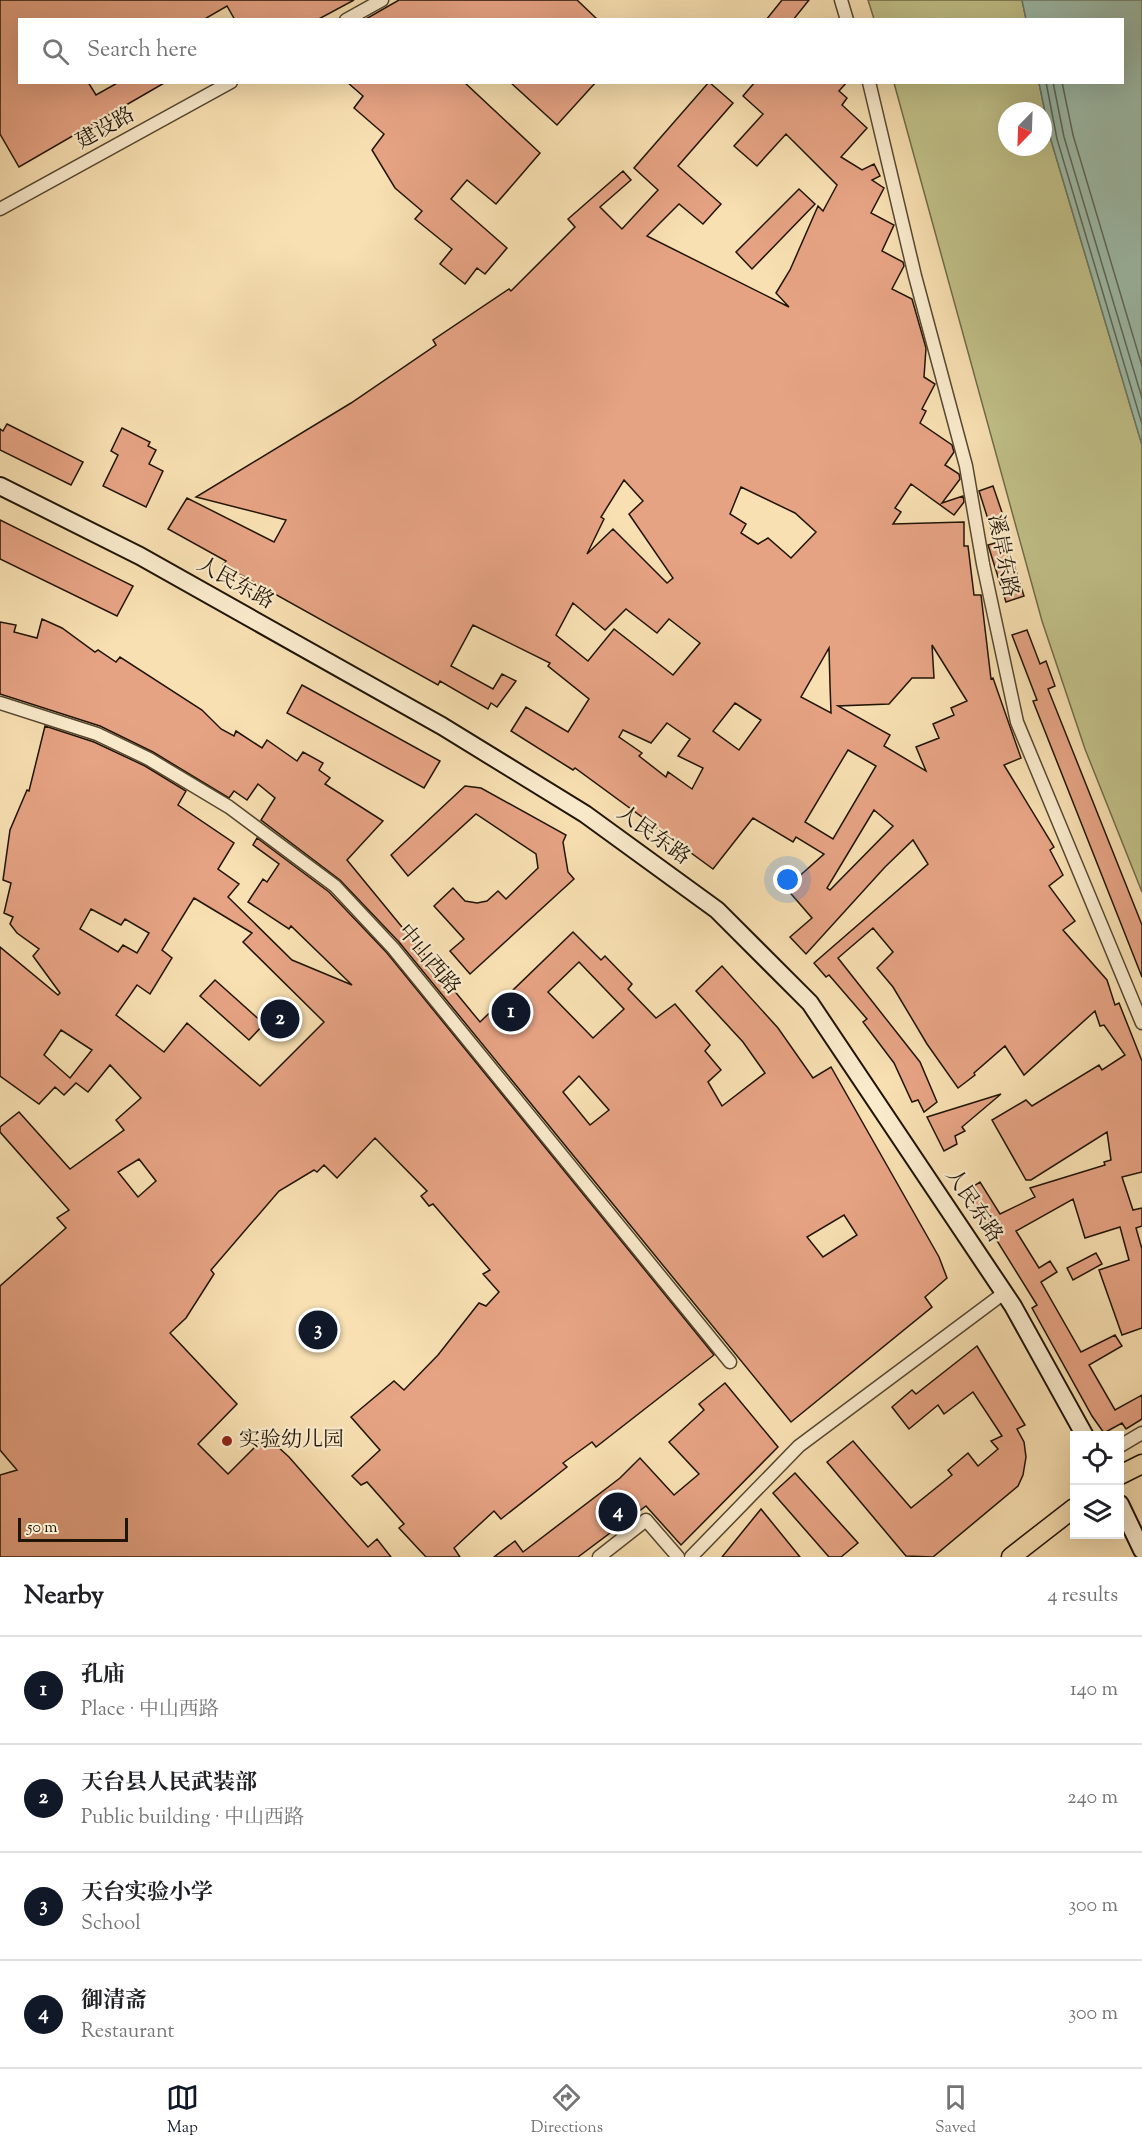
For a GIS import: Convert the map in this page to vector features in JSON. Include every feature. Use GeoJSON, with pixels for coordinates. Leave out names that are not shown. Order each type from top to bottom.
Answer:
{"type":"FeatureCollection","features":[{"type":"Feature","properties":{"kind":"main road","name":"人民东路"},"geometry":{"type":"LineString","coordinates":[[0,486],[140,556],[442,726],[585,814],[717,910],[810,1003],[1004,1293],[1082,1431]]}},
{"type":"Feature","properties":{"kind":"main road"},"geometry":{"type":"LineString","coordinates":[[1124,1473],[1142,1464]]}},
{"type":"Feature","properties":{"kind":"main road"},"geometry":{"type":"LineString","coordinates":[[1011,1557],[1070,1511]]}},
{"type":"Feature","properties":{"kind":"main road"},"geometry":{"type":"LineString","coordinates":[[1124,1514],[1142,1550]]}},
{"type":"Feature","properties":{"kind":"street"},"geometry":{"type":"LineString","coordinates":[[350,18],[382,0]]}},
{"type":"Feature","properties":{"kind":"street"},"geometry":{"type":"LineString","coordinates":[[841,0],[847,18]]}},
{"type":"Feature","properties":{"kind":"street","name":"建设路"},"geometry":{"type":"LineString","coordinates":[[0,209],[227,84]]}},
{"type":"Feature","properties":{"kind":"street","name":"溪岸东路"},"geometry":{"type":"LineString","coordinates":[[869,84],[915,276],[966,466],[983,564],[1017,722],[1142,1023]]}},
{"type":"Feature","properties":{"kind":"street","name":"中山西路"},"geometry":{"type":"LineString","coordinates":[[0,703],[97,734],[149,759],[229,807],[336,885],[393,948],[730,1362]]}},
{"type":"Feature","properties":{"kind":"street"},"geometry":{"type":"LineString","coordinates":[[691,1557],[799,1446],[1004,1293]]}},
{"type":"Feature","properties":{"kind":"street"},"geometry":{"type":"LineString","coordinates":[[1124,1443],[1142,1433]]}},
{"type":"Feature","properties":{"kind":"street"},"geometry":{"type":"LineString","coordinates":[[599,1557],[646,1520],[678,1557]]}},
{"type":"Feature","properties":{"kind":"green space"},"geometry":{"type":"Polygon","coordinates":[[[868,0],[1022,0],[1026,18],[874,18],[868,0]]]}},
{"type":"Feature","properties":{"kind":"green space"},"geometry":{"type":"Polygon","coordinates":[[[894,84],[1039,84],[1043,102],[998,102],[998,156],[1052,156],[1052,143],[1142,445],[1142,892],[1085,749],[1042,621],[894,84]]]}},
{"type":"Feature","properties":{"kind":"water"},"geometry":{"type":"Polygon","coordinates":[[[1022,0],[1142,0],[1142,445],[1052,143],[1052,102],[1043,102],[1039,84],[1124,84],[1124,18],[1026,18],[1022,0]]]}},
{"type":"Feature","properties":{"kind":"building"},"geometry":{"type":"Polygon","coordinates":[[[0,0],[354,0],[321,18],[234,18],[227,6],[206,18],[18,18],[18,84],[89,84],[96,95],[115,84],[163,84],[19,167],[0,134],[0,0]]]}},
{"type":"Feature","properties":{"kind":"building"},"geometry":{"type":"Polygon","coordinates":[[[399,0],[577,0],[596,18],[368,18],[399,0]]]}},
{"type":"Feature","properties":{"kind":"building"},"geometry":{"type":"Polygon","coordinates":[[[782,0],[809,0],[795,18],[768,18],[782,0]]]}},
{"type":"Feature","properties":{"kind":"building"},"geometry":{"type":"Polygon","coordinates":[[[349,84],[466,84],[540,153],[496,204],[467,180],[451,199],[507,248],[485,274],[477,268],[465,284],[440,264],[452,249],[415,219],[422,211],[395,188],[372,150],[384,134],[354,108],[363,96],[349,84]]]}},
{"type":"Feature","properties":{"kind":"building"},"geometry":{"type":"Polygon","coordinates":[[[512,84],[594,84],[557,125],[512,84]]]}},
{"type":"Feature","properties":{"kind":"building"},"geometry":{"type":"Polygon","coordinates":[[[707,84],[711,84],[733,103],[678,166],[721,204],[703,224],[679,204],[647,236],[789,307],[776,293],[790,270],[818,206],[823,211],[837,185],[786,134],[757,166],[734,146],[763,114],[743,96],[753,84],[845,84],[839,91],[847,98],[842,105],[867,128],[841,157],[862,170],[874,164],[880,176],[872,180],[884,188],[871,213],[894,225],[882,251],[903,262],[904,266],[892,289],[912,299],[926,348],[924,377],[935,384],[922,409],[926,411],[920,423],[952,445],[954,452],[945,465],[959,474],[960,479],[942,503],[963,496],[964,502],[954,515],[911,484],[895,508],[901,512],[893,524],[964,522],[964,546],[968,546],[974,595],[981,595],[991,679],[993,678],[1021,758],[1004,765],[1054,847],[1050,850],[1063,875],[1049,886],[1075,921],[1063,930],[1107,980],[1115,1005],[1119,1003],[1142,1061],[1142,1172],[1122,1177],[1133,1210],[1142,1208],[1142,1226],[1136,1228],[1142,1249],[1142,1328],[1122,1335],[1099,1270],[1129,1260],[1120,1227],[1085,1238],[1073,1199],[1016,1231],[1039,1268],[1050,1261],[1057,1272],[1041,1282],[1081,1352],[1115,1335],[1122,1346],[1089,1365],[1115,1410],[1142,1395],[1142,1419],[1126,1429],[1122,1423],[1108,1431],[1103,1431],[1092,1416],[1032,1308],[1037,1305],[966,1191],[980,1182],[1000,1214],[1035,1197],[1030,1188],[1105,1165],[1104,1162],[1111,1160],[1107,1132],[1031,1180],[1026,1180],[992,1120],[1026,1100],[1032,1106],[1099,1065],[1102,1070],[1125,1055],[1104,1025],[1100,1026],[1095,1011],[1024,1075],[1005,1046],[958,1088],[927,1044],[893,987],[877,968],[893,952],[873,928],[838,958],[920,1062],[937,1102],[924,1112],[918,1100],[912,1102],[894,1063],[863,1022],[867,1019],[829,975],[826,977],[814,963],[928,864],[913,840],[885,867],[806,954],[790,937],[812,918],[786,888],[824,854],[796,837],[793,842],[753,818],[713,869],[575,768],[573,770],[511,731],[526,707],[568,732],[589,699],[548,666],[550,663],[473,625],[451,666],[493,689],[502,674],[516,681],[497,707],[491,703],[488,709],[440,681],[438,685],[223,565],[226,561],[168,529],[187,498],[274,542],[286,520],[196,497],[351,403],[436,345],[433,340],[509,289],[511,291],[575,227],[568,219],[623,171],[631,180],[600,207],[622,229],[658,190],[634,168],[707,84]],[[624,480],[601,517],[604,519],[587,554],[613,529],[667,583],[673,578],[629,514],[643,501],[624,480]],[[741,487],[730,514],[746,524],[741,533],[758,544],[768,538],[791,558],[816,532],[795,513],[741,487]],[[573,603],[556,635],[588,661],[614,629],[673,675],[700,643],[669,619],[657,633],[626,609],[605,630],[573,603]],[[932,645],[934,678],[912,678],[889,704],[838,706],[890,735],[884,746],[926,771],[916,747],[939,738],[933,724],[954,715],[951,708],[967,701],[932,645]],[[829,648],[801,697],[831,713],[830,685],[829,648]],[[735,703],[713,731],[739,750],[761,720],[735,703]],[[667,723],[651,743],[623,730],[619,737],[642,753],[639,756],[666,777],[668,772],[692,789],[703,768],[678,756],[690,739],[667,723]],[[848,750],[805,822],[833,839],[876,766],[848,750]],[[874,810],[827,888],[830,890],[893,826],[874,810]]]}},
{"type":"Feature","properties":{"kind":"building"},"geometry":{"type":"Polygon","coordinates":[[[799,189],[815,204],[752,269],[736,252],[799,189]]]}},
{"type":"Feature","properties":{"kind":"building"},"geometry":{"type":"Polygon","coordinates":[[[7,424],[83,462],[71,485],[0,450],[0,429],[3,431],[7,424]]]}},
{"type":"Feature","properties":{"kind":"building"},"geometry":{"type":"Polygon","coordinates":[[[122,428],[150,442],[148,446],[156,450],[149,464],[163,471],[146,507],[103,486],[118,455],[111,451],[122,428]]]}},
{"type":"Feature","properties":{"kind":"building"},"geometry":{"type":"Polygon","coordinates":[[[993,486],[1008,530],[993,535],[979,491],[993,486]]]}},
{"type":"Feature","properties":{"kind":"building"},"geometry":{"type":"Polygon","coordinates":[[[0,520],[133,586],[117,616],[0,559],[0,520]]]}},
{"type":"Feature","properties":{"kind":"building"},"geometry":{"type":"Polygon","coordinates":[[[1006,540],[1024,596],[1006,602],[988,545],[1006,540]]]}},
{"type":"Feature","properties":{"kind":"building"},"geometry":{"type":"Polygon","coordinates":[[[42,619],[62,628],[95,652],[98,650],[116,662],[120,657],[202,710],[221,729],[234,736],[236,731],[262,748],[267,740],[297,761],[303,752],[323,763],[319,770],[330,778],[325,784],[383,821],[347,860],[480,1022],[573,932],[601,960],[605,956],[632,984],[628,989],[656,1018],[675,1004],[710,1045],[705,1051],[721,1070],[708,1082],[722,1106],[765,1073],[743,1042],[696,991],[722,966],[778,1028],[813,1078],[831,1067],[939,1257],[947,1278],[925,1297],[932,1307],[791,1422],[399,942],[340,880],[261,820],[275,798],[258,784],[247,800],[234,791],[229,798],[153,752],[100,726],[0,694],[0,622],[16,625],[14,632],[37,638],[42,619]],[[579,962],[548,992],[593,1038],[624,1009],[579,962]],[[579,1076],[563,1092],[590,1125],[609,1110],[579,1076]],[[844,1215],[807,1237],[823,1257],[857,1235],[844,1215]]]}},
{"type":"Feature","properties":{"kind":"building"},"geometry":{"type":"Polygon","coordinates":[[[1027,630],[1040,664],[1046,661],[1055,686],[1048,689],[1142,925],[1142,977],[1033,701],[1037,700],[1012,635],[1027,630]]]}},
{"type":"Feature","properties":{"kind":"building"},"geometry":{"type":"Polygon","coordinates":[[[302,685],[440,761],[424,788],[287,713],[302,685]]]}},
{"type":"Feature","properties":{"kind":"building"},"geometry":{"type":"Polygon","coordinates":[[[45,726],[94,742],[145,766],[186,791],[178,805],[234,843],[218,869],[239,884],[228,897],[292,960],[352,985],[291,926],[289,929],[248,902],[263,879],[267,882],[279,864],[253,845],[257,838],[329,892],[387,953],[714,1355],[596,1447],[592,1442],[563,1463],[567,1467],[501,1519],[494,1511],[454,1548],[460,1557],[426,1557],[399,1528],[404,1524],[367,1482],[361,1485],[352,1476],[380,1450],[351,1417],[394,1381],[404,1390],[438,1355],[479,1303],[486,1306],[499,1292],[483,1274],[490,1270],[433,1204],[429,1206],[421,1196],[427,1191],[375,1138],[337,1178],[324,1165],[317,1172],[314,1170],[279,1191],[211,1270],[214,1274],[186,1318],[170,1333],[237,1404],[198,1444],[228,1474],[266,1436],[289,1457],[368,1547],[377,1539],[391,1557],[0,1557],[0,1475],[17,1470],[0,1450],[0,1286],[66,1228],[57,1218],[69,1210],[0,1132],[0,1127],[19,1112],[70,1169],[124,1130],[116,1120],[141,1098],[110,1065],[88,1092],[76,1083],[64,1095],[55,1087],[39,1104],[0,1076],[0,947],[58,995],[60,993],[33,956],[39,949],[17,933],[10,924],[13,917],[4,913],[11,883],[3,880],[10,830],[27,790],[29,791],[45,726]],[[194,898],[162,950],[172,958],[150,994],[137,985],[116,1015],[164,1052],[187,1023],[260,1086],[324,1022],[243,942],[252,933],[194,898]],[[91,909],[80,929],[118,952],[123,945],[137,953],[149,933],[125,919],[121,925],[91,909]],[[61,1030],[44,1055],[70,1078],[92,1050],[61,1030]],[[139,1159],[118,1172],[138,1197],[156,1181],[139,1159]]]}},
{"type":"Feature","properties":{"kind":"building"},"geometry":{"type":"Polygon","coordinates":[[[465,786],[481,788],[566,835],[563,842],[568,872],[574,879],[470,974],[450,951],[464,939],[434,906],[453,888],[465,901],[477,903],[487,901],[498,891],[506,899],[538,868],[536,854],[476,814],[408,876],[391,855],[465,786]]]}},
{"type":"Feature","properties":{"kind":"building"},"geometry":{"type":"Polygon","coordinates":[[[215,980],[264,1024],[249,1040],[200,996],[215,980]]]}},
{"type":"Feature","properties":{"kind":"building"},"geometry":{"type":"Polygon","coordinates":[[[1001,1094],[962,1127],[965,1131],[955,1136],[957,1144],[944,1151],[927,1117],[1001,1094]]]}},
{"type":"Feature","properties":{"kind":"building"},"geometry":{"type":"Polygon","coordinates":[[[1096,1253],[1102,1264],[1073,1280],[1067,1268],[1096,1253]]]}},
{"type":"Feature","properties":{"kind":"building"},"geometry":{"type":"Polygon","coordinates":[[[977,1346],[1025,1425],[1017,1429],[1024,1442],[1026,1457],[1023,1475],[1018,1486],[933,1557],[906,1556],[827,1462],[853,1441],[911,1508],[952,1475],[948,1470],[968,1453],[978,1466],[998,1449],[991,1441],[1002,1436],[973,1392],[944,1414],[938,1405],[909,1429],[892,1407],[912,1390],[916,1394],[977,1346]]]}},
{"type":"Feature","properties":{"kind":"building"},"geometry":{"type":"Polygon","coordinates":[[[725,1383],[778,1447],[681,1545],[646,1506],[578,1557],[494,1557],[515,1541],[523,1552],[620,1478],[640,1458],[674,1495],[699,1474],[669,1442],[704,1410],[699,1404],[725,1383]]]}},
{"type":"Feature","properties":{"kind":"building"},"geometry":{"type":"Polygon","coordinates":[[[795,1473],[858,1543],[841,1557],[829,1557],[773,1493],[795,1473]]]}},
{"type":"Feature","properties":{"kind":"building"},"geometry":{"type":"Polygon","coordinates":[[[761,1509],[800,1557],[722,1557],[761,1509]]]}},
{"type":"Feature","properties":{"kind":"place","name":"孔庙"},"geometry":{"type":"Point","coordinates":[511,1012]}},
{"type":"Feature","properties":{"kind":"place","name":"天台县人民武装部"},"geometry":{"type":"Point","coordinates":[280,1019]}},
{"type":"Feature","properties":{"kind":"place","name":"天台实验小学"},"geometry":{"type":"Point","coordinates":[318,1330]}},
{"type":"Feature","properties":{"kind":"place","name":"实验幼儿园"},"geometry":{"type":"Point","coordinates":[227,1441]}},
{"type":"Feature","properties":{"kind":"place","name":"御清斋"},"geometry":{"type":"Point","coordinates":[618,1512]}}]}
